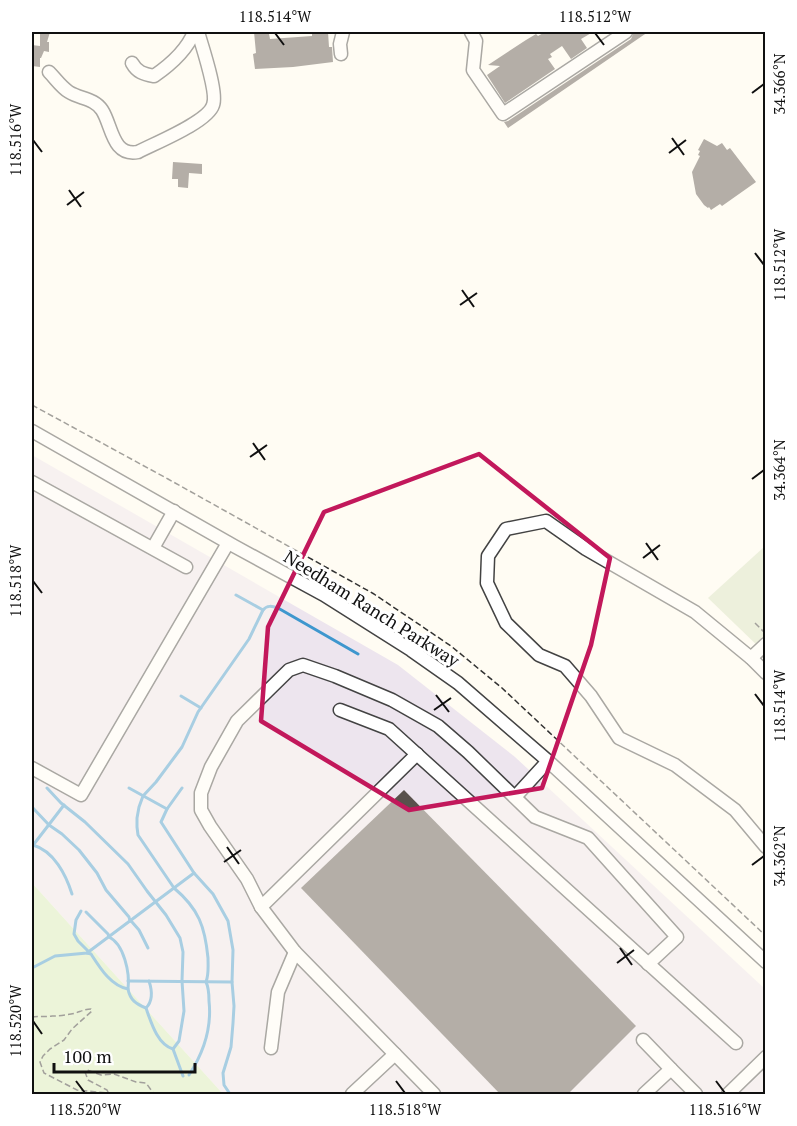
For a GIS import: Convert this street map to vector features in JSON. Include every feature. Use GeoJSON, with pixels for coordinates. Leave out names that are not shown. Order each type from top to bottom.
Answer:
{"type":"FeatureCollection","features":[{"type":"Feature","properties":{"kind":"street"},"geometry":{"type":"LineString","coordinates":[[132,63],[135,69],[143,74],[154,76],[178,56],[196,32]]}},
{"type":"Feature","properties":{"kind":"street"},"geometry":{"type":"LineString","coordinates":[[49,72],[67,91],[94,102],[101,109],[118,146],[126,152],[138,152],[197,123],[213,106],[214,95],[196,32]]}},
{"type":"Feature","properties":{"kind":"street"},"geometry":{"type":"LineString","coordinates":[[341,54],[340,44],[343,32]]}},
{"type":"Feature","properties":{"kind":"street"},"geometry":{"type":"LineString","coordinates":[[471,32],[476,41],[473,70],[503,114],[626,32]]}},
{"type":"Feature","properties":{"kind":"street","name":"Needham Ranch Parkway"},"geometry":{"type":"LineString","coordinates":[[32,431],[324,595],[458,683],[548,761],[765,962]]}},
{"type":"Feature","properties":{"kind":"street"},"geometry":{"type":"LineString","coordinates":[[32,482],[186,567]]}},
{"type":"Feature","properties":{"kind":"street"},"geometry":{"type":"LineString","coordinates":[[153,548],[174,511]]}},
{"type":"Feature","properties":{"kind":"street"},"geometry":{"type":"LineString","coordinates":[[765,673],[751,658],[695,612],[586,549],[546,521],[506,528],[488,556],[487,583],[506,623],[539,655],[565,666],[591,696],[619,738],[675,765],[735,810],[765,848]]}},
{"type":"Feature","properties":{"kind":"street"},"geometry":{"type":"LineString","coordinates":[[32,768],[81,795],[228,543]]}},
{"type":"Feature","properties":{"kind":"street"},"geometry":{"type":"LineString","coordinates":[[751,658],[765,644]]}},
{"type":"Feature","properties":{"kind":"street"},"geometry":{"type":"LineString","coordinates":[[434,1095],[295,951],[261,908],[247,879],[201,810],[201,793],[211,766],[237,721],[289,670],[303,665],[392,700],[438,726],[535,817],[588,838],[676,937],[648,964]]}},
{"type":"Feature","properties":{"kind":"street"},"geometry":{"type":"LineString","coordinates":[[340,710],[390,729],[736,1043]]}},
{"type":"Feature","properties":{"kind":"street"},"geometry":{"type":"LineString","coordinates":[[261,908],[417,754]]}},
{"type":"Feature","properties":{"kind":"street"},"geometry":{"type":"LineString","coordinates":[[515,797],[548,761]]}},
{"type":"Feature","properties":{"kind":"street"},"geometry":{"type":"LineString","coordinates":[[271,1048],[278,992],[295,951]]}},
{"type":"Feature","properties":{"kind":"street"},"geometry":{"type":"LineString","coordinates":[[643,1040],[696,1095]]}},
{"type":"Feature","properties":{"kind":"street"},"geometry":{"type":"LineString","coordinates":[[352,1095],[395,1054]]}},
{"type":"Feature","properties":{"kind":"street"},"geometry":{"type":"LineString","coordinates":[[728,1095],[765,1057]]}},
{"type":"Feature","properties":{"kind":"street"},"geometry":{"type":"LineString","coordinates":[[644,1095],[671,1069]]}},
{"type":"Feature","properties":{"kind":"path"},"geometry":{"type":"LineString","coordinates":[[755,623],[765,634]]}},
{"type":"Feature","properties":{"kind":"path"},"geometry":{"type":"LineString","coordinates":[[32,1017],[72,1014],[86,1009],[92,1011],[72,1029],[64,1040],[43,1056],[40,1062],[44,1073],[77,1090],[105,1093],[108,1091],[90,1082],[85,1072],[87,1070],[101,1075],[114,1074],[146,1083],[154,1095]]}},
{"type":"Feature","properties":{"kind":"highlighted area"},"geometry":{"type":"Polygon","coordinates":[[[479,454],[610,558],[591,645],[542,788],[409,810],[261,721],[268,627],[324,512],[479,454]]]}},
{"type":"Feature","properties":{"kind":"shaded area"},"geometry":{"type":"Polygon","coordinates":[[[32,455],[398,665],[515,757],[765,989],[765,1094],[223,1094],[32,883],[32,455]]]}},
{"type":"Feature","properties":{"kind":"green space"},"geometry":{"type":"Polygon","coordinates":[[[765,546],[765,653],[708,598],[765,546]]]}},
{"type":"Feature","properties":{"kind":"green space"},"geometry":{"type":"Polygon","coordinates":[[[32,883],[223,1094],[32,1094],[32,883]]]}},
{"type":"Feature","properties":{"kind":"building"},"geometry":{"type":"Polygon","coordinates":[[[40,32],[50,32],[47,42],[49,42],[49,52],[44,51],[40,58],[40,67],[32,66],[32,45],[40,46],[40,32]]]}},
{"type":"Feature","properties":{"kind":"building"},"geometry":{"type":"Polygon","coordinates":[[[254,32],[265,32],[269,34],[270,39],[312,36],[312,33],[328,32],[333,62],[255,69],[254,32]]]}},
{"type":"Feature","properties":{"kind":"building"},"geometry":{"type":"Polygon","coordinates":[[[545,32],[593,32],[581,39],[587,48],[571,59],[562,46],[550,54],[552,57],[548,59],[555,69],[505,103],[487,75],[500,66],[488,65],[536,34],[538,36],[545,32]]]}},
{"type":"Feature","properties":{"kind":"building"},"geometry":{"type":"Polygon","coordinates":[[[634,32],[648,32],[508,128],[504,122],[631,39],[634,32]]]}},
{"type":"Feature","properties":{"kind":"building"},"geometry":{"type":"Polygon","coordinates":[[[704,139],[717,146],[722,143],[727,150],[730,148],[756,182],[722,206],[720,204],[711,210],[696,194],[692,172],[700,156],[698,150],[704,139]]]}},
{"type":"Feature","properties":{"kind":"building"},"geometry":{"type":"Polygon","coordinates":[[[173,162],[202,164],[202,174],[189,173],[188,188],[178,187],[178,179],[172,179],[173,162]]]}},
{"type":"Feature","properties":{"kind":"building"},"geometry":{"type":"Polygon","coordinates":[[[404,790],[636,1026],[567,1095],[501,1095],[301,888],[404,790]]]}},
{"type":"Feature","properties":{"kind":"waterway"},"geometry":{"type":"LineString","coordinates":[[236,595],[263,610]]}},
{"type":"Feature","properties":{"kind":"waterway"},"geometry":{"type":"LineString","coordinates":[[189,1075],[203,1049],[208,1030],[210,1011],[206,982],[208,976],[207,947],[203,928],[195,911],[174,888],[138,835],[137,818],[143,796],[182,747],[198,712],[249,639],[266,607],[278,608],[358,654]]}},
{"type":"Feature","properties":{"kind":"waterway"},"geometry":{"type":"LineString","coordinates":[[181,696],[201,708]]}},
{"type":"Feature","properties":{"kind":"waterway"},"geometry":{"type":"LineString","coordinates":[[47,788],[128,864],[180,938],[183,952],[184,1011],[179,1041],[173,1049]]}},
{"type":"Feature","properties":{"kind":"waterway"},"geometry":{"type":"LineString","coordinates":[[129,788],[167,809]]}},
{"type":"Feature","properties":{"kind":"waterway"},"geometry":{"type":"LineString","coordinates":[[182,788],[161,822],[194,873],[213,894],[228,921],[233,950],[234,1006],[231,1047],[223,1073],[224,1085],[230,1094]]}},
{"type":"Feature","properties":{"kind":"waterway"},"geometry":{"type":"LineString","coordinates":[[34,844],[64,805]]}},
{"type":"Feature","properties":{"kind":"waterway"},"geometry":{"type":"LineString","coordinates":[[32,807],[49,825],[79,850],[97,873],[106,890],[139,930],[148,948]]}},
{"type":"Feature","properties":{"kind":"waterway"},"geometry":{"type":"LineString","coordinates":[[32,841],[33,845],[53,858],[72,894]]}},
{"type":"Feature","properties":{"kind":"waterway"},"geometry":{"type":"LineString","coordinates":[[32,968],[55,956],[87,953],[194,873]]}},
{"type":"Feature","properties":{"kind":"waterway"},"geometry":{"type":"LineString","coordinates":[[81,911],[76,920],[74,934],[89,952]]}},
{"type":"Feature","properties":{"kind":"waterway"},"geometry":{"type":"LineString","coordinates":[[86,912],[119,946],[127,967],[128,989]]}},
{"type":"Feature","properties":{"kind":"waterway"},"geometry":{"type":"LineString","coordinates":[[87,953],[91,954],[111,980],[128,989],[134,1001],[146,1008],[159,1038],[173,1049],[183,1076]]}},
{"type":"Feature","properties":{"kind":"waterway"},"geometry":{"type":"LineString","coordinates":[[128,981],[232,982]]}},
{"type":"Feature","properties":{"kind":"waterway"},"geometry":{"type":"LineString","coordinates":[[146,1008],[151,995],[149,981]]}}]}
